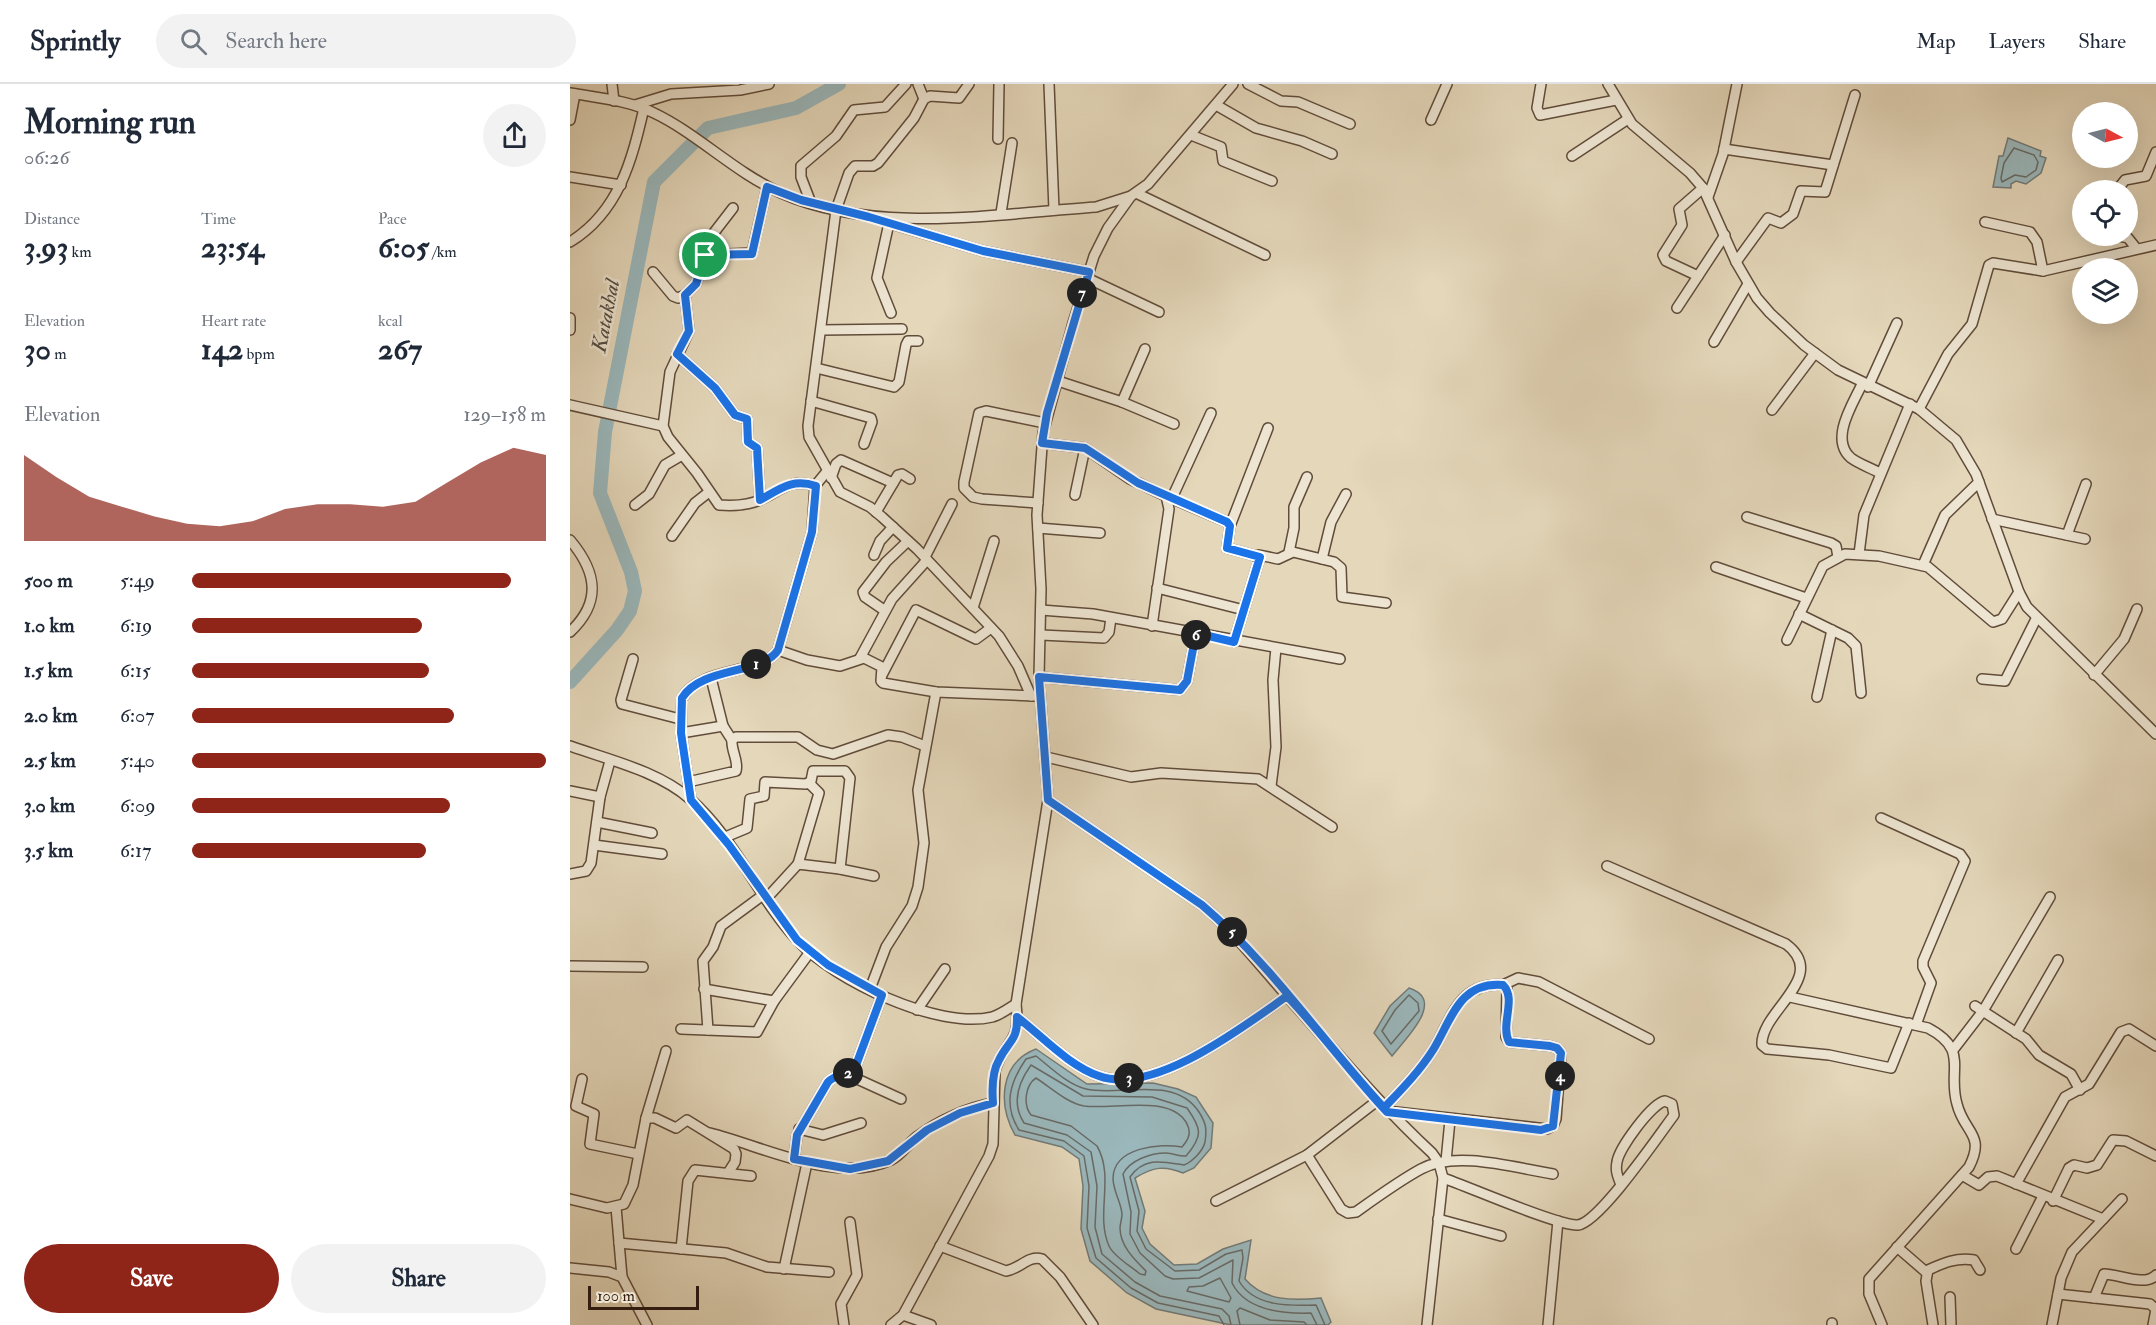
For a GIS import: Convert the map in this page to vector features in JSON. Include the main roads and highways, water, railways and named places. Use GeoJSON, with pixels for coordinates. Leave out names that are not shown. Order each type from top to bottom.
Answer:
{"type":"FeatureCollection","features":[{"type":"Feature","properties":{"kind":"water"},"geometry":{"type":"Polygon","coordinates":[[[2008,138],[2041,151],[2040,156],[2046,158],[2041,173],[2026,184],[2016,181],[2011,184],[2011,188],[1993,187],[1999,156],[2003,156],[2008,138]]]}},
{"type":"Feature","properties":{"kind":"water"},"geometry":{"type":"Polygon","coordinates":[[[1409,988],[1420,994],[1424,1001],[1424,1010],[1420,1020],[1392,1056],[1374,1033],[1390,1006],[1409,988]]]}},
{"type":"Feature","properties":{"kind":"water"},"geometry":{"type":"Polygon","coordinates":[[[1036,1049],[1087,1084],[1153,1083],[1178,1089],[1196,1097],[1213,1123],[1211,1148],[1194,1168],[1183,1173],[1159,1168],[1147,1171],[1135,1178],[1145,1211],[1142,1228],[1150,1244],[1174,1265],[1197,1264],[1223,1249],[1251,1240],[1245,1279],[1261,1292],[1280,1298],[1321,1298],[1331,1322],[1328,1325],[1231,1325],[1156,1309],[1127,1293],[1090,1261],[1081,1229],[1083,1186],[1079,1159],[1062,1147],[1015,1135],[1006,1111],[1004,1098],[1009,1074],[1024,1055],[1036,1049]]]}},
{"type":"Feature","properties":{"kind":"waterway","name":"Katakhal"},"geometry":{"type":"LineString","coordinates":[[570,682],[617,630],[630,611],[635,591],[631,572],[600,493],[605,432],[654,182],[708,128],[796,108],[839,84]]}}]}
